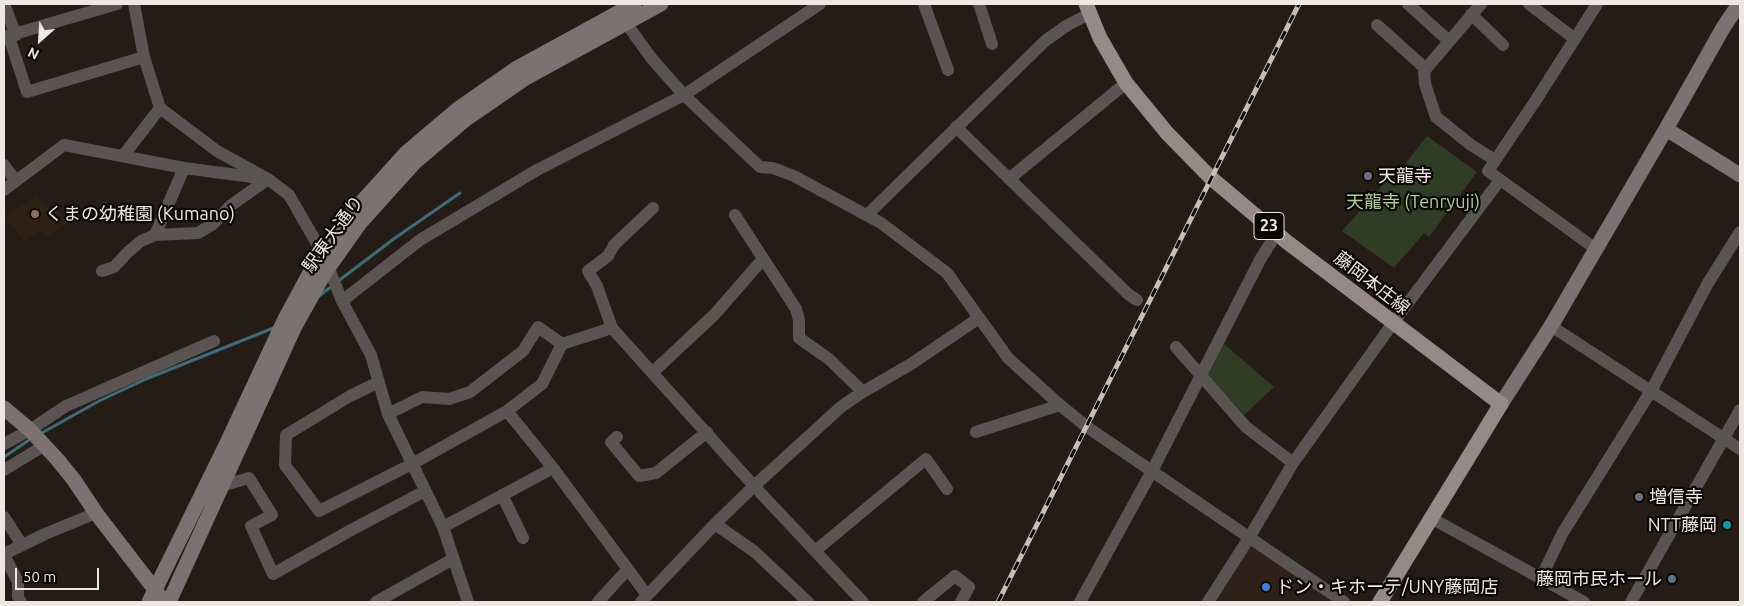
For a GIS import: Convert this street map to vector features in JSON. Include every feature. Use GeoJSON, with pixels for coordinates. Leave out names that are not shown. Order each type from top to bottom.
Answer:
{"type":"FeatureCollection","features":[{"type":"Feature","properties":{"kind":"main road","name":"藤岡本庄線"},"geometry":{"type":"LineString","coordinates":[[1088,9],[1109,56],[1126,83],[1182,150],[1211,178],[1276,233],[1501,404]]}},
{"type":"Feature","properties":{"kind":"main road"},"geometry":{"type":"LineString","coordinates":[[1380,602],[1501,404]]}},
{"type":"Feature","properties":{"kind":"street"},"geometry":{"type":"LineString","coordinates":[[4,4],[10,36],[27,92],[144,56]]}},
{"type":"Feature","properties":{"kind":"street"},"geometry":{"type":"LineString","coordinates":[[10,36],[117,4]]}},
{"type":"Feature","properties":{"kind":"street"},"geometry":{"type":"LineString","coordinates":[[134,4],[144,56],[160,108],[217,151],[268,179],[288,194],[327,261],[342,301],[371,354],[388,414],[442,527],[468,602]]}},
{"type":"Feature","properties":{"kind":"street","name":"駅東大通り"},"geometry":{"type":"LineString","coordinates":[[169,602],[295,326],[324,274],[327,261],[350,215],[406,152],[458,108],[517,68],[634,4]]}},
{"type":"Feature","properties":{"kind":"street","name":"駅東大通り"},"geometry":{"type":"LineString","coordinates":[[152,596],[285,320],[313,267],[327,261],[415,162],[466,119],[524,79],[661,4]]}},
{"type":"Feature","properties":{"kind":"street"},"geometry":{"type":"LineString","coordinates":[[342,301],[420,240],[537,170],[684,95],[820,4]]}},
{"type":"Feature","properties":{"kind":"street"},"geometry":{"type":"LineString","coordinates":[[924,4],[948,70]]}},
{"type":"Feature","properties":{"kind":"street"},"geometry":{"type":"LineString","coordinates":[[979,4],[992,44]]}},
{"type":"Feature","properties":{"kind":"street"},"geometry":{"type":"LineString","coordinates":[[1408,4],[1449,41]]}},
{"type":"Feature","properties":{"kind":"street"},"geometry":{"type":"LineString","coordinates":[[1481,4],[1424,71],[1436,118],[1495,160]]}},
{"type":"Feature","properties":{"kind":"street"},"geometry":{"type":"LineString","coordinates":[[1529,4],[1575,39]]}},
{"type":"Feature","properties":{"kind":"street"},"geometry":{"type":"LineString","coordinates":[[1596,249],[1488,171],[1597,4]]}},
{"type":"Feature","properties":{"kind":"street"},"geometry":{"type":"LineString","coordinates":[[867,215],[1044,42],[1088,9]]}},
{"type":"Feature","properties":{"kind":"street"},"geometry":{"type":"LineString","coordinates":[[1501,404],[1551,326],[1723,28],[1738,10]]}},
{"type":"Feature","properties":{"kind":"street"},"geometry":{"type":"LineString","coordinates":[[1471,14],[1503,45]]}},
{"type":"Feature","properties":{"kind":"street"},"geometry":{"type":"LineString","coordinates":[[626,23],[652,59],[684,95],[760,167],[773,168],[794,176],[881,223],[947,273],[1008,358],[1060,405],[1087,427],[1344,602]]}},
{"type":"Feature","properties":{"kind":"street"},"geometry":{"type":"LineString","coordinates":[[1377,25],[1426,69]]}},
{"type":"Feature","properties":{"kind":"street"},"geometry":{"type":"LineString","coordinates":[[1009,179],[1126,83]]}},
{"type":"Feature","properties":{"kind":"street"},"geometry":{"type":"LineString","coordinates":[[124,156],[160,108]]}},
{"type":"Feature","properties":{"kind":"street"},"geometry":{"type":"LineString","coordinates":[[956,127],[1122,288],[1137,300]]}},
{"type":"Feature","properties":{"kind":"street"},"geometry":{"type":"LineString","coordinates":[[1666,129],[1740,175]]}},
{"type":"Feature","properties":{"kind":"street"},"geometry":{"type":"LineString","coordinates":[[4,190],[64,145],[184,168],[268,179]]}},
{"type":"Feature","properties":{"kind":"street"},"geometry":{"type":"LineString","coordinates":[[4,164],[16,181]]}},
{"type":"Feature","properties":{"kind":"street"},"geometry":{"type":"LineString","coordinates":[[155,235],[184,168]]}},
{"type":"Feature","properties":{"kind":"street"},"geometry":{"type":"LineString","coordinates":[[102,271],[114,267],[128,252],[155,235],[198,233],[214,224],[230,206],[268,179]]}},
{"type":"Feature","properties":{"kind":"street"},"geometry":{"type":"LineString","coordinates":[[1208,602],[1249,538],[1293,462],[1393,323],[1500,180]]}},
{"type":"Feature","properties":{"kind":"street"},"geometry":{"type":"LineString","coordinates":[[653,208],[614,245],[608,256],[588,271],[597,286],[612,328],[754,486],[863,602]]}},
{"type":"Feature","properties":{"kind":"street"},"geometry":{"type":"LineString","coordinates":[[735,215],[796,309],[799,320],[799,338],[829,359],[863,392]]}},
{"type":"Feature","properties":{"kind":"street"},"geometry":{"type":"LineString","coordinates":[[1541,578],[1562,534],[1651,391],[1708,283],[1740,232]]}},
{"type":"Feature","properties":{"kind":"street"},"geometry":{"type":"LineString","coordinates":[[1080,602],[1152,471],[1261,258],[1276,233]]}},
{"type":"Feature","properties":{"kind":"street"},"geometry":{"type":"LineString","coordinates":[[653,372],[714,315],[763,259]]}},
{"type":"Feature","properties":{"kind":"street"},"geometry":{"type":"LineString","coordinates":[[507,411],[553,468],[628,569],[644,598],[754,486],[842,406],[911,364],[978,318]]}},
{"type":"Feature","properties":{"kind":"street"},"geometry":{"type":"LineString","coordinates":[[1551,326],[1740,449]]}},
{"type":"Feature","properties":{"kind":"street"},"geometry":{"type":"LineString","coordinates":[[388,414],[422,397],[450,399],[470,392],[523,351],[538,327],[562,344]]}},
{"type":"Feature","properties":{"kind":"street"},"geometry":{"type":"LineString","coordinates":[[378,382],[350,396],[286,435],[285,465],[319,511],[412,464],[507,411],[542,384],[562,344],[612,328]]}},
{"type":"Feature","properties":{"kind":"street"},"geometry":{"type":"LineString","coordinates":[[4,444],[30,430],[66,406],[214,341]]}},
{"type":"Feature","properties":{"kind":"street"},"geometry":{"type":"LineString","coordinates":[[1176,347],[1246,427],[1293,462]]}},
{"type":"Feature","properties":{"kind":"street"},"geometry":{"type":"LineString","coordinates":[[976,432],[1060,405]]}},
{"type":"Feature","properties":{"kind":"street"},"geometry":{"type":"LineString","coordinates":[[4,408],[44,444],[74,480],[152,596],[164,602]]}},
{"type":"Feature","properties":{"kind":"street"},"geometry":{"type":"LineString","coordinates":[[1631,602],[1740,410]]}},
{"type":"Feature","properties":{"kind":"street"},"geometry":{"type":"LineString","coordinates":[[617,437],[611,442],[639,476],[656,473],[707,432]]}},
{"type":"Feature","properties":{"kind":"street"},"geometry":{"type":"LineString","coordinates":[[4,470],[44,444]]}},
{"type":"Feature","properties":{"kind":"street"},"geometry":{"type":"LineString","coordinates":[[815,551],[926,459],[947,489]]}},
{"type":"Feature","properties":{"kind":"street"},"geometry":{"type":"LineString","coordinates":[[442,527],[553,468]]}},
{"type":"Feature","properties":{"kind":"street"},"geometry":{"type":"LineString","coordinates":[[221,486],[249,478],[272,515],[251,526],[273,574],[425,491]]}},
{"type":"Feature","properties":{"kind":"street"},"geometry":{"type":"LineString","coordinates":[[502,495],[523,538]]}},
{"type":"Feature","properties":{"kind":"street"},"geometry":{"type":"LineString","coordinates":[[21,602],[18,597],[18,582],[4,554],[96,513]]}},
{"type":"Feature","properties":{"kind":"street"},"geometry":{"type":"LineString","coordinates":[[4,517],[22,545]]}},
{"type":"Feature","properties":{"kind":"street"},"geometry":{"type":"LineString","coordinates":[[1430,518],[1584,602]]}},
{"type":"Feature","properties":{"kind":"street"},"geometry":{"type":"LineString","coordinates":[[715,524],[755,552],[808,602]]}},
{"type":"Feature","properties":{"kind":"street"},"geometry":{"type":"LineString","coordinates":[[376,602],[453,559]]}},
{"type":"Feature","properties":{"kind":"street"},"geometry":{"type":"LineString","coordinates":[[598,602],[628,569]]}},
{"type":"Feature","properties":{"kind":"street"},"geometry":{"type":"LineString","coordinates":[[923,602],[955,576],[969,587],[961,602]]}},
{"type":"Feature","properties":{"kind":"shaded area","name":"くまの幼稚園 (Kumano)"},"geometry":{"type":"Polygon","coordinates":[[[37,195],[47,210],[55,207],[67,223],[46,238],[40,230],[24,241],[5,218],[37,195]]]}},
{"type":"Feature","properties":{"kind":"shaded area","name":"ドン・キホーテ/UNY藤岡店"},"geometry":{"type":"Polygon","coordinates":[[[1249,543],[1335,602],[1211,602],[1249,543]]]}},
{"type":"Feature","properties":{"kind":"green space","name":"天龍寺 (Tenryuji)"},"geometry":{"type":"Polygon","coordinates":[[[1427,136],[1477,172],[1429,237],[1424,233],[1394,268],[1342,231],[1395,171],[1398,173],[1427,136]]]}},
{"type":"Feature","properties":{"kind":"green space"},"geometry":{"type":"Polygon","coordinates":[[[1224,344],[1274,387],[1244,415],[1208,375],[1224,344]]]}},
{"type":"Feature","properties":{"kind":"waterway"},"geometry":{"type":"LineString","coordinates":[[337,282],[395,238],[460,193]]}},
{"type":"Feature","properties":{"kind":"waterway"},"geometry":{"type":"LineString","coordinates":[[319,296],[332,286]]}},
{"type":"Feature","properties":{"kind":"waterway"},"geometry":{"type":"LineString","coordinates":[[40,434],[99,401],[146,379],[276,327]]}},
{"type":"Feature","properties":{"kind":"waterway"},"geometry":{"type":"LineString","coordinates":[[4,457],[32,438]]}},
{"type":"Feature","properties":{"kind":"railway"},"geometry":{"type":"LineString","coordinates":[[998,602],[1299,4]]}},
{"type":"Feature","properties":{"kind":"place","name":"天龍寺"},"geometry":{"type":"Point","coordinates":[1368,176]}},
{"type":"Feature","properties":{"kind":"place","name":"くまの幼稚園 (Kumano)"},"geometry":{"type":"Point","coordinates":[35,214]}},
{"type":"Feature","properties":{"kind":"place","name":"増信寺"},"geometry":{"type":"Point","coordinates":[1639,497]}},
{"type":"Feature","properties":{"kind":"place","name":"NTT藤岡"},"geometry":{"type":"Point","coordinates":[1727,525]}},
{"type":"Feature","properties":{"kind":"place","name":"藤岡市民ホール"},"geometry":{"type":"Point","coordinates":[1672,579]}},
{"type":"Feature","properties":{"kind":"place","name":"ドン・キホーテ/UNY藤岡店"},"geometry":{"type":"Point","coordinates":[1266,587]}}]}
